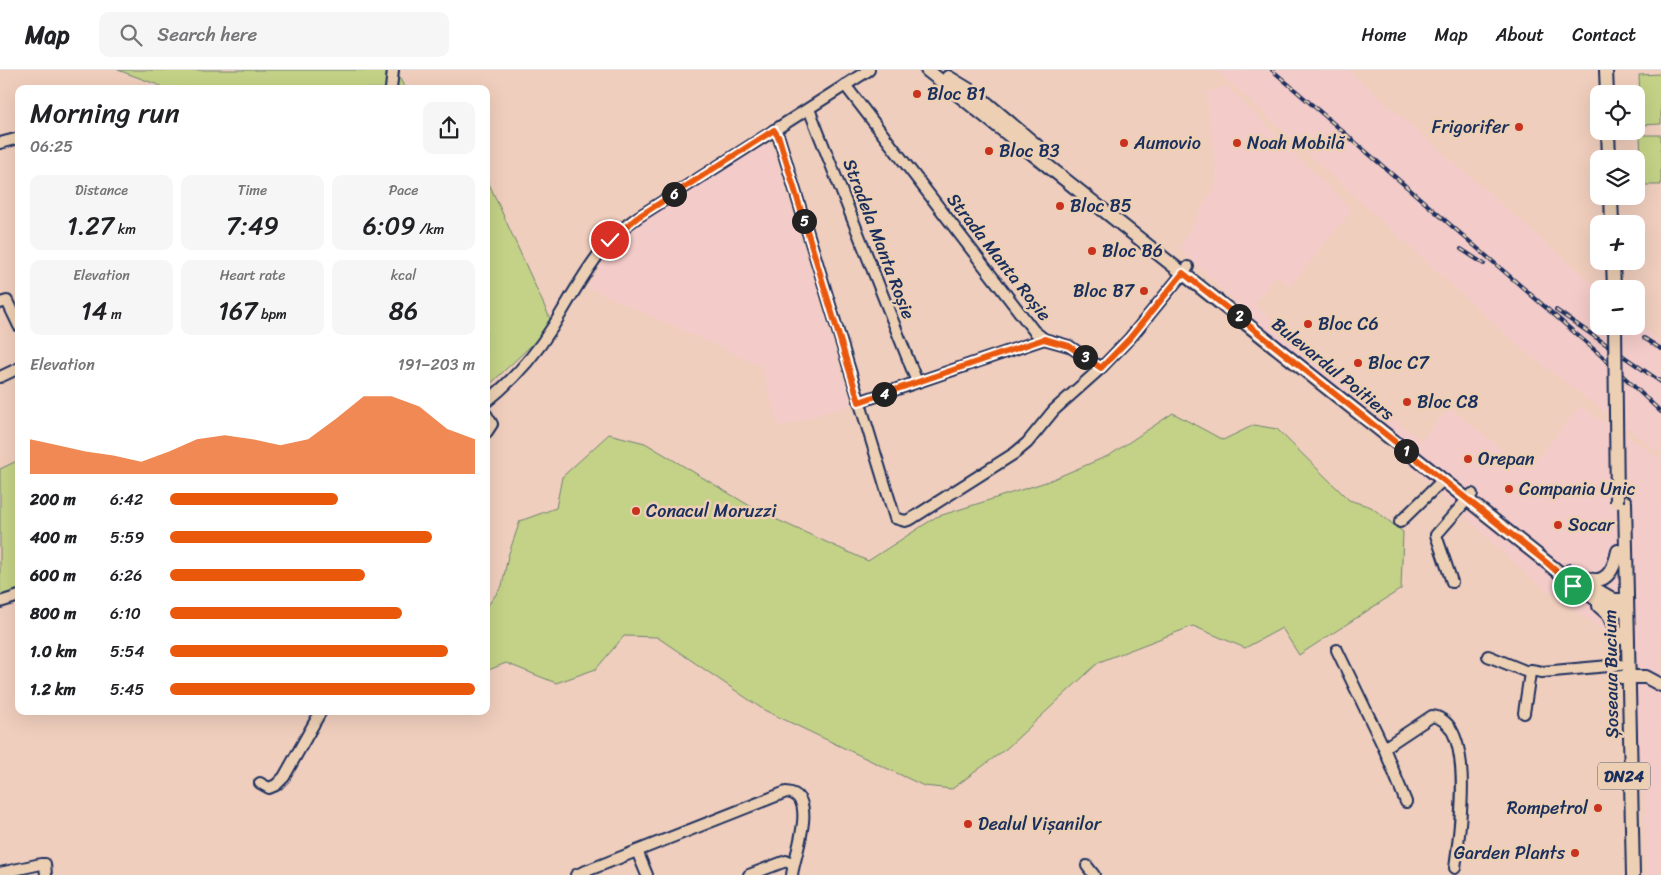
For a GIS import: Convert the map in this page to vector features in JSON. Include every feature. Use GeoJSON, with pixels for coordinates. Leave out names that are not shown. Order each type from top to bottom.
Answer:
{"type":"FeatureCollection","features":[{"type":"Feature","properties":{"kind":"main road","name":"Bulevardul Poitiers"},"geometry":{"type":"LineString","coordinates":[[927,70],[1186,270],[1567,574],[1623,605]]}},
{"type":"Feature","properties":{"kind":"main road","name":"Bulevardul Poitiers"},"geometry":{"type":"LineString","coordinates":[[939,70],[976,94],[1050,158],[1443,480],[1470,497]]}},
{"type":"Feature","properties":{"kind":"main road"},"geometry":{"type":"LineString","coordinates":[[1606,70],[1607,85]]}},
{"type":"Feature","properties":{"kind":"main road"},"geometry":{"type":"LineString","coordinates":[[1614,70],[1614,85]]}},
{"type":"Feature","properties":{"kind":"main road","name":"DN24"},"geometry":{"type":"LineString","coordinates":[[1615,335],[1621,502]]}},
{"type":"Feature","properties":{"kind":"main road","name":"DN24"},"geometry":{"type":"LineString","coordinates":[[1621,502],[1622,335]]}},
{"type":"Feature","properties":{"kind":"main road","name":"Șoseaua Bucium"},"geometry":{"type":"LineString","coordinates":[[1621,502],[1618,551],[1623,605],[1620,638],[1633,875]]}},
{"type":"Feature","properties":{"kind":"main road","name":"Șoseaua Bucium"},"geometry":{"type":"LineString","coordinates":[[1621,502],[1626,875]]}},
{"type":"Feature","properties":{"kind":"main road"},"geometry":{"type":"LineString","coordinates":[[1567,574],[1584,579],[1603,579],[1610,574],[1618,551]]}},
{"type":"Feature","properties":{"kind":"main road"},"geometry":{"type":"LineString","coordinates":[[1567,574],[1573,586],[1608,614],[1620,638]]}},
{"type":"Feature","properties":{"kind":"main road"},"geometry":{"type":"LineString","coordinates":[[1623,673],[1646,677],[1661,685]]}},
{"type":"Feature","properties":{"kind":"street"},"geometry":{"type":"LineString","coordinates":[[391,85],[393,70]]}},
{"type":"Feature","properties":{"kind":"street"},"geometry":{"type":"LineString","coordinates":[[490,398],[531,356],[551,330],[588,267],[610,240],[638,217],[869,70]]}},
{"type":"Feature","properties":{"kind":"street","name":"Strada Manta Roșie"},"geometry":{"type":"LineString","coordinates":[[845,85],[1034,331],[1044,339],[1069,346],[1101,368]]}},
{"type":"Feature","properties":{"kind":"street","name":"Stradela Manta Roșie"},"geometry":{"type":"LineString","coordinates":[[809,109],[917,382]]}},
{"type":"Feature","properties":{"kind":"street"},"geometry":{"type":"LineString","coordinates":[[774,130],[779,138],[892,514],[899,521],[905,521],[1028,443],[1054,410],[1101,368],[1130,338],[1186,270]]}},
{"type":"Feature","properties":{"kind":"street"},"geometry":{"type":"LineString","coordinates":[[0,143],[15,139]]}},
{"type":"Feature","properties":{"kind":"street"},"geometry":{"type":"LineString","coordinates":[[0,304],[7,300],[15,317]]}},
{"type":"Feature","properties":{"kind":"street"},"geometry":{"type":"LineString","coordinates":[[859,402],[1044,339]]}},
{"type":"Feature","properties":{"kind":"street"},"geometry":{"type":"LineString","coordinates":[[0,377],[15,370]]}},
{"type":"Feature","properties":{"kind":"street"},"geometry":{"type":"LineString","coordinates":[[1400,522],[1443,480]]}},
{"type":"Feature","properties":{"kind":"street"},"geometry":{"type":"LineString","coordinates":[[1452,582],[1436,535],[1470,497]]}},
{"type":"Feature","properties":{"kind":"street"},"geometry":{"type":"LineString","coordinates":[[0,602],[15,597]]}},
{"type":"Feature","properties":{"kind":"street"},"geometry":{"type":"LineString","coordinates":[[1337,650],[1384,748],[1406,802]]}},
{"type":"Feature","properties":{"kind":"street"},"geometry":{"type":"LineString","coordinates":[[1488,656],[1530,673]]}},
{"type":"Feature","properties":{"kind":"street"},"geometry":{"type":"LineString","coordinates":[[1524,713],[1531,670],[1542,672],[1623,673]]}},
{"type":"Feature","properties":{"kind":"street"},"geometry":{"type":"LineString","coordinates":[[260,784],[269,788],[276,785],[284,777],[319,715]]}},
{"type":"Feature","properties":{"kind":"street"},"geometry":{"type":"LineString","coordinates":[[1384,748],[1432,716],[1441,718],[1449,725],[1454,737],[1463,785],[1455,868]]}},
{"type":"Feature","properties":{"kind":"street"},"geometry":{"type":"LineString","coordinates":[[576,875],[786,792],[792,792],[797,796],[804,812],[802,834],[792,870]]}},
{"type":"Feature","properties":{"kind":"street"},"geometry":{"type":"LineString","coordinates":[[637,851],[647,875]]}},
{"type":"Feature","properties":{"kind":"street"},"geometry":{"type":"LineString","coordinates":[[748,875],[786,860],[792,870]]}},
{"type":"Feature","properties":{"kind":"street"},"geometry":{"type":"LineString","coordinates":[[0,873],[44,864],[46,875]]}},
{"type":"Feature","properties":{"kind":"street"},"geometry":{"type":"LineString","coordinates":[[1087,866],[1094,875]]}},
{"type":"Feature","properties":{"kind":"shaded area"},"geometry":{"type":"Polygon","coordinates":[[[1216,70],[1348,70],[1590,281],[1590,335],[1645,335],[1645,329],[1661,342],[1661,454],[1525,352],[1216,70]]]}},
{"type":"Feature","properties":{"kind":"shaded area"},"geometry":{"type":"Polygon","coordinates":[[[1227,86],[1352,210],[1290,287],[1276,275],[1254,305],[1421,441],[1449,407],[1528,470],[1580,406],[1661,458],[1661,875],[1646,875],[1644,772],[1609,635],[1527,575],[1179,249],[1217,180],[1206,92],[1227,86]]]}},
{"type":"Feature","properties":{"kind":"shaded area"},"geometry":{"type":"Polygon","coordinates":[[[768,141],[773,148],[851,405],[779,427],[761,366],[587,287],[617,240],[632,228],[768,141]]]}},
{"type":"Feature","properties":{"kind":"green space"},"geometry":{"type":"Polygon","coordinates":[[[118,70],[396,70],[403,85],[158,85],[118,70]]]}},
{"type":"Feature","properties":{"kind":"green space"},"geometry":{"type":"Polygon","coordinates":[[[1661,74],[1661,124],[1645,125],[1645,85],[1639,85],[1639,75],[1661,74]]]}},
{"type":"Feature","properties":{"kind":"green space"},"geometry":{"type":"Polygon","coordinates":[[[1645,135],[1661,135],[1661,185],[1645,185],[1645,150],[1641,150],[1640,140],[1645,140],[1645,135]]]}},
{"type":"Feature","properties":{"kind":"green space"},"geometry":{"type":"Polygon","coordinates":[[[490,186],[553,325],[490,384],[490,186]]]}},
{"type":"Feature","properties":{"kind":"green space"},"geometry":{"type":"Polygon","coordinates":[[[1173,413],[1223,440],[1254,425],[1277,429],[1349,500],[1371,507],[1403,532],[1401,589],[1299,655],[1282,628],[1245,648],[1193,626],[1099,662],[1007,748],[952,789],[924,786],[764,710],[657,637],[624,636],[596,669],[556,683],[506,663],[490,669],[490,602],[502,586],[508,556],[520,521],[556,508],[562,477],[609,434],[645,443],[760,512],[868,561],[936,517],[1046,482],[1110,455],[1173,413]]]}},
{"type":"Feature","properties":{"kind":"green space"},"geometry":{"type":"Polygon","coordinates":[[[15,462],[15,597],[0,602],[0,469],[15,462]]]}},
{"type":"Feature","properties":{"kind":"railway"},"geometry":{"type":"LineString","coordinates":[[1272,70],[1605,359],[1661,412]]}},
{"type":"Feature","properties":{"kind":"railway"},"geometry":{"type":"LineString","coordinates":[[1461,249],[1484,264]]}},
{"type":"Feature","properties":{"kind":"railway"},"geometry":{"type":"LineString","coordinates":[[1556,310],[1661,382]]}},
{"type":"Feature","properties":{"kind":"railway"},"geometry":{"type":"LineString","coordinates":[[1644,338],[1661,349]]}},
{"type":"Feature","properties":{"kind":"place","name":"Bloc B1"},"geometry":{"type":"Point","coordinates":[917,94]}},
{"type":"Feature","properties":{"kind":"place","name":"Frigorifer"},"geometry":{"type":"Point","coordinates":[1519,127]}},
{"type":"Feature","properties":{"kind":"place","name":"Aumovio"},"geometry":{"type":"Point","coordinates":[1124,143]}},
{"type":"Feature","properties":{"kind":"place","name":"Noah Mobilă"},"geometry":{"type":"Point","coordinates":[1237,143]}},
{"type":"Feature","properties":{"kind":"place","name":"Bloc B3"},"geometry":{"type":"Point","coordinates":[989,151]}},
{"type":"Feature","properties":{"kind":"place","name":"Bloc B5"},"geometry":{"type":"Point","coordinates":[1060,206]}},
{"type":"Feature","properties":{"kind":"place","name":"Bloc B6"},"geometry":{"type":"Point","coordinates":[1092,251]}},
{"type":"Feature","properties":{"kind":"place","name":"Bloc B7"},"geometry":{"type":"Point","coordinates":[1144,291]}},
{"type":"Feature","properties":{"kind":"place","name":"Bloc C6"},"geometry":{"type":"Point","coordinates":[1308,324]}},
{"type":"Feature","properties":{"kind":"place","name":"Bloc C7"},"geometry":{"type":"Point","coordinates":[1358,363]}},
{"type":"Feature","properties":{"kind":"place","name":"Bloc C8"},"geometry":{"type":"Point","coordinates":[1407,402]}},
{"type":"Feature","properties":{"kind":"place","name":"Orepan"},"geometry":{"type":"Point","coordinates":[1468,459]}},
{"type":"Feature","properties":{"kind":"place","name":"Compania Unic"},"geometry":{"type":"Point","coordinates":[1509,489]}},
{"type":"Feature","properties":{"kind":"place","name":"Conacul Moruzzi"},"geometry":{"type":"Point","coordinates":[636,511]}},
{"type":"Feature","properties":{"kind":"place","name":"Socar"},"geometry":{"type":"Point","coordinates":[1558,525]}},
{"type":"Feature","properties":{"kind":"place","name":"Rompetrol"},"geometry":{"type":"Point","coordinates":[1598,808]}},
{"type":"Feature","properties":{"kind":"place","name":"Dealul Vișanilor"},"geometry":{"type":"Point","coordinates":[968,824]}},
{"type":"Feature","properties":{"kind":"place","name":"Garden Plants"},"geometry":{"type":"Point","coordinates":[1575,853]}},
{"type":"Feature","properties":{"kind":"route"},"geometry":{"type":"LineString","coordinates":[[610,240],[638,217],[774,130],[779,138],[859,402],[1044,339],[1069,346],[1101,368],[1130,338],[1183,273],[1565,577],[1573,586]]}}]}
